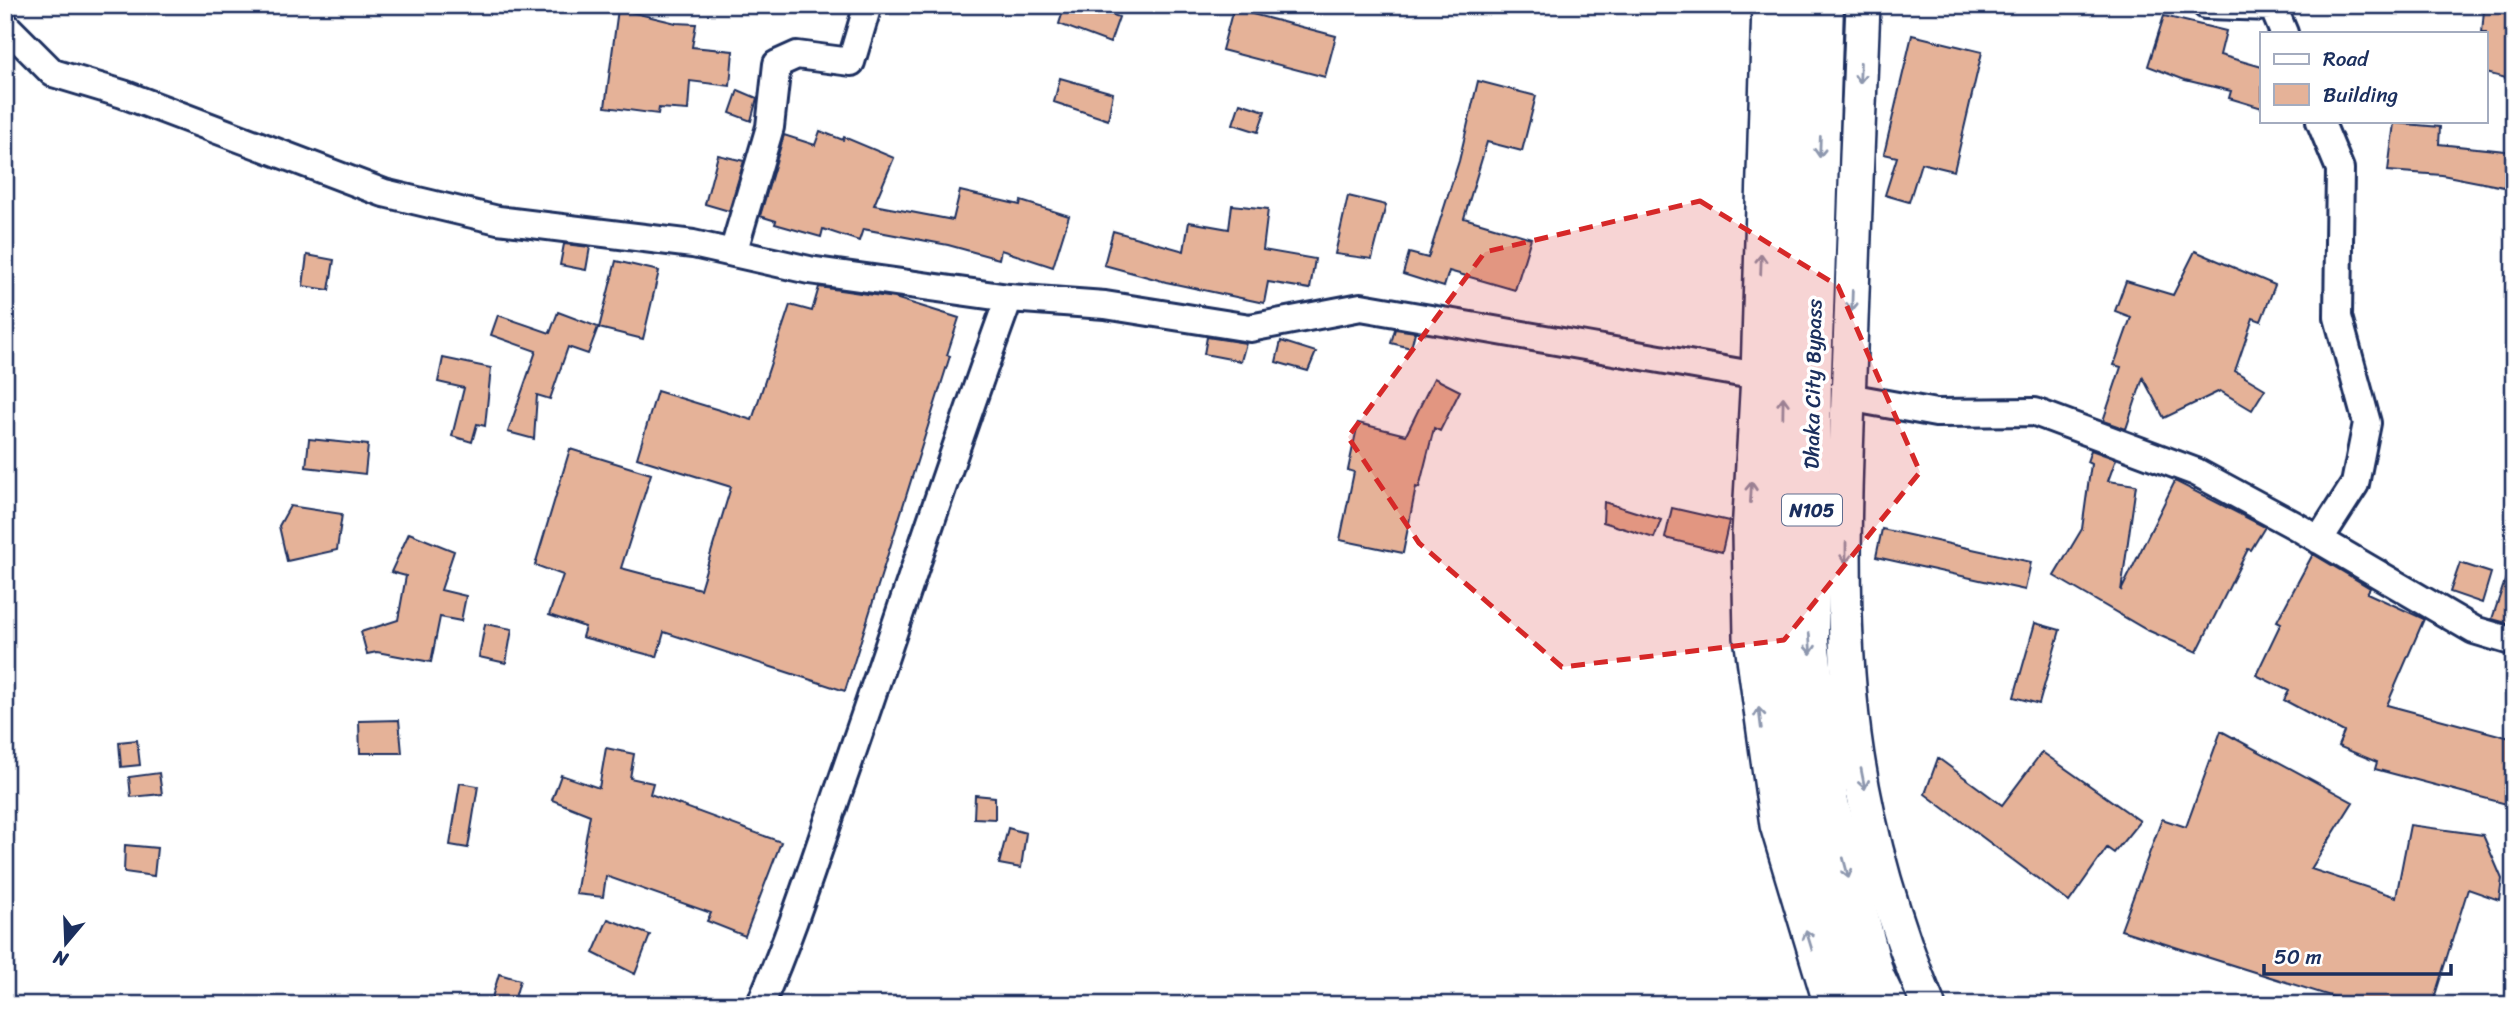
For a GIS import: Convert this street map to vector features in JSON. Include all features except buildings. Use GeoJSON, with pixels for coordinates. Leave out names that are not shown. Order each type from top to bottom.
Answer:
{"type":"FeatureCollection","features":[{"type":"Feature","properties":{"kind":"highway","name":"Dhaka City Bypass"},"geometry":{"type":"LineString","coordinates":[[1797,5],[1778,642],[1799,815],[1846,983],[1856,1005]]}},
{"type":"Feature","properties":{"kind":"highway","name":"Dhaka City Bypass"},"geometry":{"type":"LineString","coordinates":[[1824,5],[1812,374],[1809,641],[1829,803],[1875,978],[1888,1005]]}},
{"type":"Feature","properties":{"kind":"main road"},"geometry":{"type":"LineString","coordinates":[[1769,5],[1758,376],[1749,534],[1752,650],[1777,825],[1831,1005]]}},
{"type":"Feature","properties":{"kind":"main road"},"geometry":{"type":"LineString","coordinates":[[1863,5],[1848,397],[1847,655],[1854,737],[1887,890],[1909,959],[1928,1005]]}},
{"type":"Feature","properties":{"kind":"street"},"geometry":{"type":"LineString","coordinates":[[733,253],[770,127],[777,64],[797,55],[851,62],[868,5]]}},
{"type":"Feature","properties":{"kind":"street"},"geometry":{"type":"LineString","coordinates":[[2206,5],[2273,7],[2284,32]]}},
{"type":"Feature","properties":{"kind":"street"},"geometry":{"type":"LineString","coordinates":[[5,25],[54,73],[123,94],[384,193],[498,220],[693,244],[809,270],[1009,298],[1105,305],[1250,327],[1361,307],[1758,376]]}},
{"type":"Feature","properties":{"kind":"street"},"geometry":{"type":"LineString","coordinates":[[2319,540],[2355,484],[2367,423],[2338,317],[2340,169],[2320,122]]}},
{"type":"Feature","properties":{"kind":"street"},"geometry":{"type":"LineString","coordinates":[[760,1005],[783,949],[870,702],[956,442],[1009,298]]}},
{"type":"Feature","properties":{"kind":"street"},"geometry":{"type":"LineString","coordinates":[[1848,397],[1936,413],[2035,412],[2196,472],[2474,630],[2514,642]]}},
{"type":"Feature","properties":{"kind":"highlighted area"},"geometry":{"type":"Polygon","coordinates":[[[1700,201],[1838,286],[1920,472],[1784,640],[1562,667],[1419,543],[1348,437],[1485,252],[1700,201]]]}}]}
